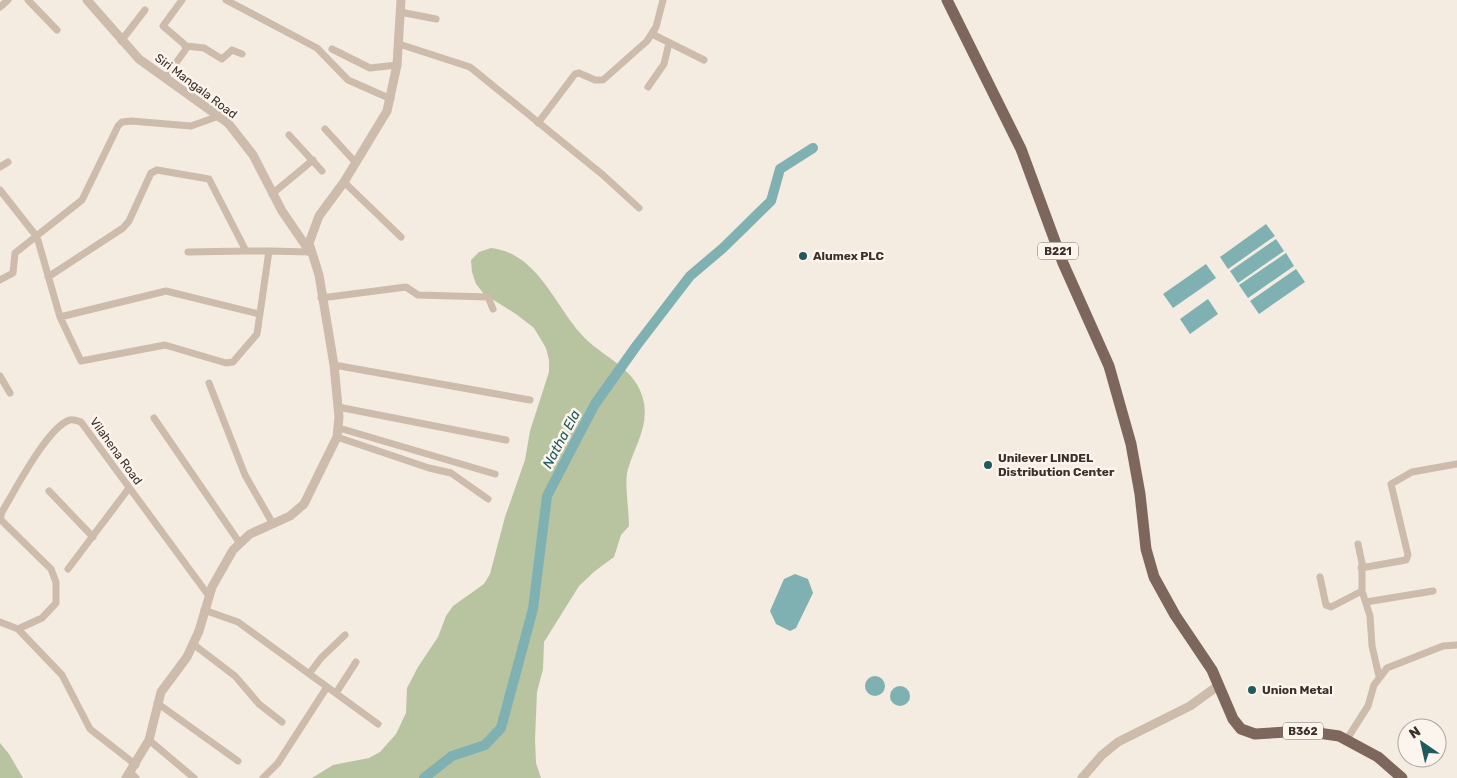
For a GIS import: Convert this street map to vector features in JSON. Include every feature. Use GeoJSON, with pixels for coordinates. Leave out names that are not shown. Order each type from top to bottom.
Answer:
{"type":"FeatureCollection","features":[{"type":"Feature","properties":{"kind":"main road","name":"B221"},"geometry":{"type":"LineString","coordinates":[[947,0],[1021,148],[1063,263],[1109,366],[1131,444],[1140,494],[1146,549],[1154,577],[1219,685]]}},
{"type":"Feature","properties":{"kind":"main road","name":"B362"},"geometry":{"type":"LineString","coordinates":[[1219,685],[1233,719],[1247,732],[1265,735],[1290,732],[1317,732],[1347,739],[1378,757],[1402,778]]}},
{"type":"Feature","properties":{"kind":"street"},"geometry":{"type":"LineString","coordinates":[[0,8],[8,0]]}},
{"type":"Feature","properties":{"kind":"street"},"geometry":{"type":"LineString","coordinates":[[28,0],[57,30]]}},
{"type":"Feature","properties":{"kind":"street","name":"Siri Mangala Road"},"geometry":{"type":"LineString","coordinates":[[87,0],[121,41],[139,59],[228,123],[254,155],[272,194],[311,252]]}},
{"type":"Feature","properties":{"kind":"street"},"geometry":{"type":"LineString","coordinates":[[182,0],[163,26],[186,46],[204,48],[222,59],[232,50],[242,54]]}},
{"type":"Feature","properties":{"kind":"street"},"geometry":{"type":"LineString","coordinates":[[226,0],[317,48],[348,80],[391,99]]}},
{"type":"Feature","properties":{"kind":"street"},"geometry":{"type":"LineString","coordinates":[[538,123],[575,74],[579,72],[596,80],[603,80],[652,34],[664,0]]}},
{"type":"Feature","properties":{"kind":"street"},"geometry":{"type":"LineString","coordinates":[[0,622],[18,629],[62,676],[90,729],[132,773],[148,740],[157,703],[164,687],[180,667],[193,644],[216,580],[239,542],[250,534],[290,516],[304,504],[338,433],[338,407],[334,365],[321,298],[319,275],[309,243],[315,224],[356,163],[382,120],[391,99],[399,44],[398,4],[436,19]]}},
{"type":"Feature","properties":{"kind":"street"},"geometry":{"type":"LineString","coordinates":[[121,41],[145,10]]}},
{"type":"Feature","properties":{"kind":"street"},"geometry":{"type":"LineString","coordinates":[[652,34],[704,60]]}},
{"type":"Feature","properties":{"kind":"street"},"geometry":{"type":"LineString","coordinates":[[648,87],[664,64],[669,43]]}},
{"type":"Feature","properties":{"kind":"street"},"geometry":{"type":"LineString","coordinates":[[399,44],[470,67],[603,175],[639,208]]}},
{"type":"Feature","properties":{"kind":"street"},"geometry":{"type":"LineString","coordinates":[[165,78],[184,52],[186,46]]}},
{"type":"Feature","properties":{"kind":"street"},"geometry":{"type":"LineString","coordinates":[[332,49],[370,68],[397,65]]}},
{"type":"Feature","properties":{"kind":"street"},"geometry":{"type":"LineString","coordinates":[[0,280],[13,273],[15,253],[82,200],[118,126],[122,122],[131,121],[191,126],[208,122],[219,116]]}},
{"type":"Feature","properties":{"kind":"street"},"geometry":{"type":"LineString","coordinates":[[326,129],[356,163]]}},
{"type":"Feature","properties":{"kind":"street"},"geometry":{"type":"LineString","coordinates":[[288,135],[322,171]]}},
{"type":"Feature","properties":{"kind":"street"},"geometry":{"type":"LineString","coordinates":[[272,194],[313,160]]}},
{"type":"Feature","properties":{"kind":"street"},"geometry":{"type":"LineString","coordinates":[[0,167],[8,162]]}},
{"type":"Feature","properties":{"kind":"street"},"geometry":{"type":"LineString","coordinates":[[48,277],[123,228],[129,221],[151,173],[157,170],[209,179],[246,251]]}},
{"type":"Feature","properties":{"kind":"street"},"geometry":{"type":"LineString","coordinates":[[344,182],[401,238]]}},
{"type":"Feature","properties":{"kind":"street"},"geometry":{"type":"LineString","coordinates":[[0,190],[37,237],[60,317],[81,361],[165,345],[226,363],[233,362],[257,334],[266,285],[269,251]]}},
{"type":"Feature","properties":{"kind":"street"},"geometry":{"type":"LineString","coordinates":[[188,252],[311,252]]}},
{"type":"Feature","properties":{"kind":"street"},"geometry":{"type":"LineString","coordinates":[[321,298],[406,287],[418,295],[488,297],[493,309]]}},
{"type":"Feature","properties":{"kind":"street"},"geometry":{"type":"LineString","coordinates":[[60,317],[166,291],[260,314]]}},
{"type":"Feature","properties":{"kind":"street"},"geometry":{"type":"LineString","coordinates":[[334,365],[530,400]]}},
{"type":"Feature","properties":{"kind":"street"},"geometry":{"type":"LineString","coordinates":[[0,376],[10,393]]}},
{"type":"Feature","properties":{"kind":"street"},"geometry":{"type":"LineString","coordinates":[[209,383],[244,475],[273,524]]}},
{"type":"Feature","properties":{"kind":"street"},"geometry":{"type":"LineString","coordinates":[[338,407],[506,440]]}},
{"type":"Feature","properties":{"kind":"street"},"geometry":{"type":"LineString","coordinates":[[154,418],[239,542]]}},
{"type":"Feature","properties":{"kind":"street","name":"Vilahena Road"},"geometry":{"type":"LineString","coordinates":[[18,629],[42,618],[56,603],[56,582],[51,569],[0,519],[2,512],[42,445],[61,425],[70,420],[81,422],[209,596]]}},
{"type":"Feature","properties":{"kind":"street"},"geometry":{"type":"LineString","coordinates":[[338,433],[495,474]]}},
{"type":"Feature","properties":{"kind":"street"},"geometry":{"type":"LineString","coordinates":[[338,433],[429,468],[451,473],[488,499]]}},
{"type":"Feature","properties":{"kind":"street"},"geometry":{"type":"LineString","coordinates":[[1361,568],[1406,560],[1408,555],[1391,484],[1412,472],[1457,464]]}},
{"type":"Feature","properties":{"kind":"street"},"geometry":{"type":"LineString","coordinates":[[68,569],[129,488]]}},
{"type":"Feature","properties":{"kind":"street"},"geometry":{"type":"LineString","coordinates":[[49,491],[93,536]]}},
{"type":"Feature","properties":{"kind":"street"},"geometry":{"type":"LineString","coordinates":[[1358,544],[1362,563],[1362,591],[1370,616],[1372,646],[1379,676]]}},
{"type":"Feature","properties":{"kind":"street"},"geometry":{"type":"LineString","coordinates":[[1320,577],[1326,605],[1331,607],[1362,591]]}},
{"type":"Feature","properties":{"kind":"street"},"geometry":{"type":"LineString","coordinates":[[1366,602],[1433,591]]}},
{"type":"Feature","properties":{"kind":"street"},"geometry":{"type":"LineString","coordinates":[[204,610],[238,622],[378,724]]}},
{"type":"Feature","properties":{"kind":"street"},"geometry":{"type":"LineString","coordinates":[[309,674],[321,658],[346,635]]}},
{"type":"Feature","properties":{"kind":"street"},"geometry":{"type":"LineString","coordinates":[[193,644],[236,676],[259,704],[282,722]]}},
{"type":"Feature","properties":{"kind":"street"},"geometry":{"type":"LineString","coordinates":[[1347,739],[1368,706],[1374,685],[1379,676],[1387,668],[1443,646],[1457,644]]}},
{"type":"Feature","properties":{"kind":"street"},"geometry":{"type":"LineString","coordinates":[[336,694],[356,662]]}},
{"type":"Feature","properties":{"kind":"street"},"geometry":{"type":"LineString","coordinates":[[1082,778],[1102,755],[1118,742],[1190,706],[1219,685]]}},
{"type":"Feature","properties":{"kind":"street"},"geometry":{"type":"LineString","coordinates":[[262,778],[278,763],[327,687]]}},
{"type":"Feature","properties":{"kind":"street"},"geometry":{"type":"LineString","coordinates":[[157,703],[238,761]]}},
{"type":"Feature","properties":{"kind":"street"},"geometry":{"type":"LineString","coordinates":[[148,740],[194,778]]}},
{"type":"Feature","properties":{"kind":"green space"},"geometry":{"type":"Polygon","coordinates":[[[491,248],[507,252],[521,259],[533,269],[581,334],[627,372],[640,391],[645,412],[643,429],[627,475],[629,526],[621,535],[614,557],[579,586],[544,642],[543,669],[537,692],[535,739],[536,763],[541,778],[312,778],[333,765],[369,758],[380,752],[396,734],[406,713],[407,688],[418,667],[438,637],[446,616],[453,606],[484,584],[490,574],[505,517],[525,460],[530,431],[549,372],[546,348],[534,328],[484,294],[476,284],[471,260],[479,252],[491,248]]]}},
{"type":"Feature","properties":{"kind":"green space"},"geometry":{"type":"Polygon","coordinates":[[[0,743],[9,754],[23,778],[0,778],[0,743]]]}},
{"type":"Feature","properties":{"kind":"water"},"geometry":{"type":"Polygon","coordinates":[[[1266,224],[1275,236],[1228,269],[1220,257],[1266,224]]]}},
{"type":"Feature","properties":{"kind":"water"},"geometry":{"type":"Polygon","coordinates":[[[1276,239],[1284,251],[1238,283],[1230,271],[1276,239]]]}},
{"type":"Feature","properties":{"kind":"water"},"geometry":{"type":"Polygon","coordinates":[[[1286,253],[1294,266],[1248,298],[1239,285],[1286,253]]]}},
{"type":"Feature","properties":{"kind":"water"},"geometry":{"type":"Polygon","coordinates":[[[1206,264],[1216,278],[1173,308],[1163,294],[1206,264]]]}},
{"type":"Feature","properties":{"kind":"water"},"geometry":{"type":"Polygon","coordinates":[[[1296,269],[1305,282],[1259,314],[1250,301],[1296,269]]]}},
{"type":"Feature","properties":{"kind":"water"},"geometry":{"type":"Polygon","coordinates":[[[1208,299],[1218,314],[1190,334],[1180,319],[1208,299]]]}},
{"type":"Feature","properties":{"kind":"water"},"geometry":{"type":"Polygon","coordinates":[[[795,574],[808,579],[813,593],[796,628],[790,631],[776,624],[770,611],[784,579],[795,574]]]}},
{"type":"Feature","properties":{"kind":"water"},"geometry":{"type":"Polygon","coordinates":[[[875,676],[882,679],[885,686],[882,693],[875,696],[868,693],[865,686],[868,679],[875,676]]]}},
{"type":"Feature","properties":{"kind":"water"},"geometry":{"type":"Polygon","coordinates":[[[900,686],[907,689],[910,696],[907,703],[900,706],[893,703],[890,696],[893,689],[900,686]]]}},
{"type":"Feature","properties":{"kind":"waterway","name":"Natha Ela"},"geometry":{"type":"LineString","coordinates":[[424,778],[452,756],[485,745],[501,728],[533,609],[547,496],[595,404],[690,276],[723,248],[771,201],[780,169],[813,148]]}},
{"type":"Feature","properties":{"kind":"place","name":"Alumex PLC"},"geometry":{"type":"Point","coordinates":[803,256]}},
{"type":"Feature","properties":{"kind":"place","name":"Unilever LINDEL Distribution Center"},"geometry":{"type":"Point","coordinates":[988,465]}},
{"type":"Feature","properties":{"kind":"place","name":"Union Metal"},"geometry":{"type":"Point","coordinates":[1252,690]}}]}
